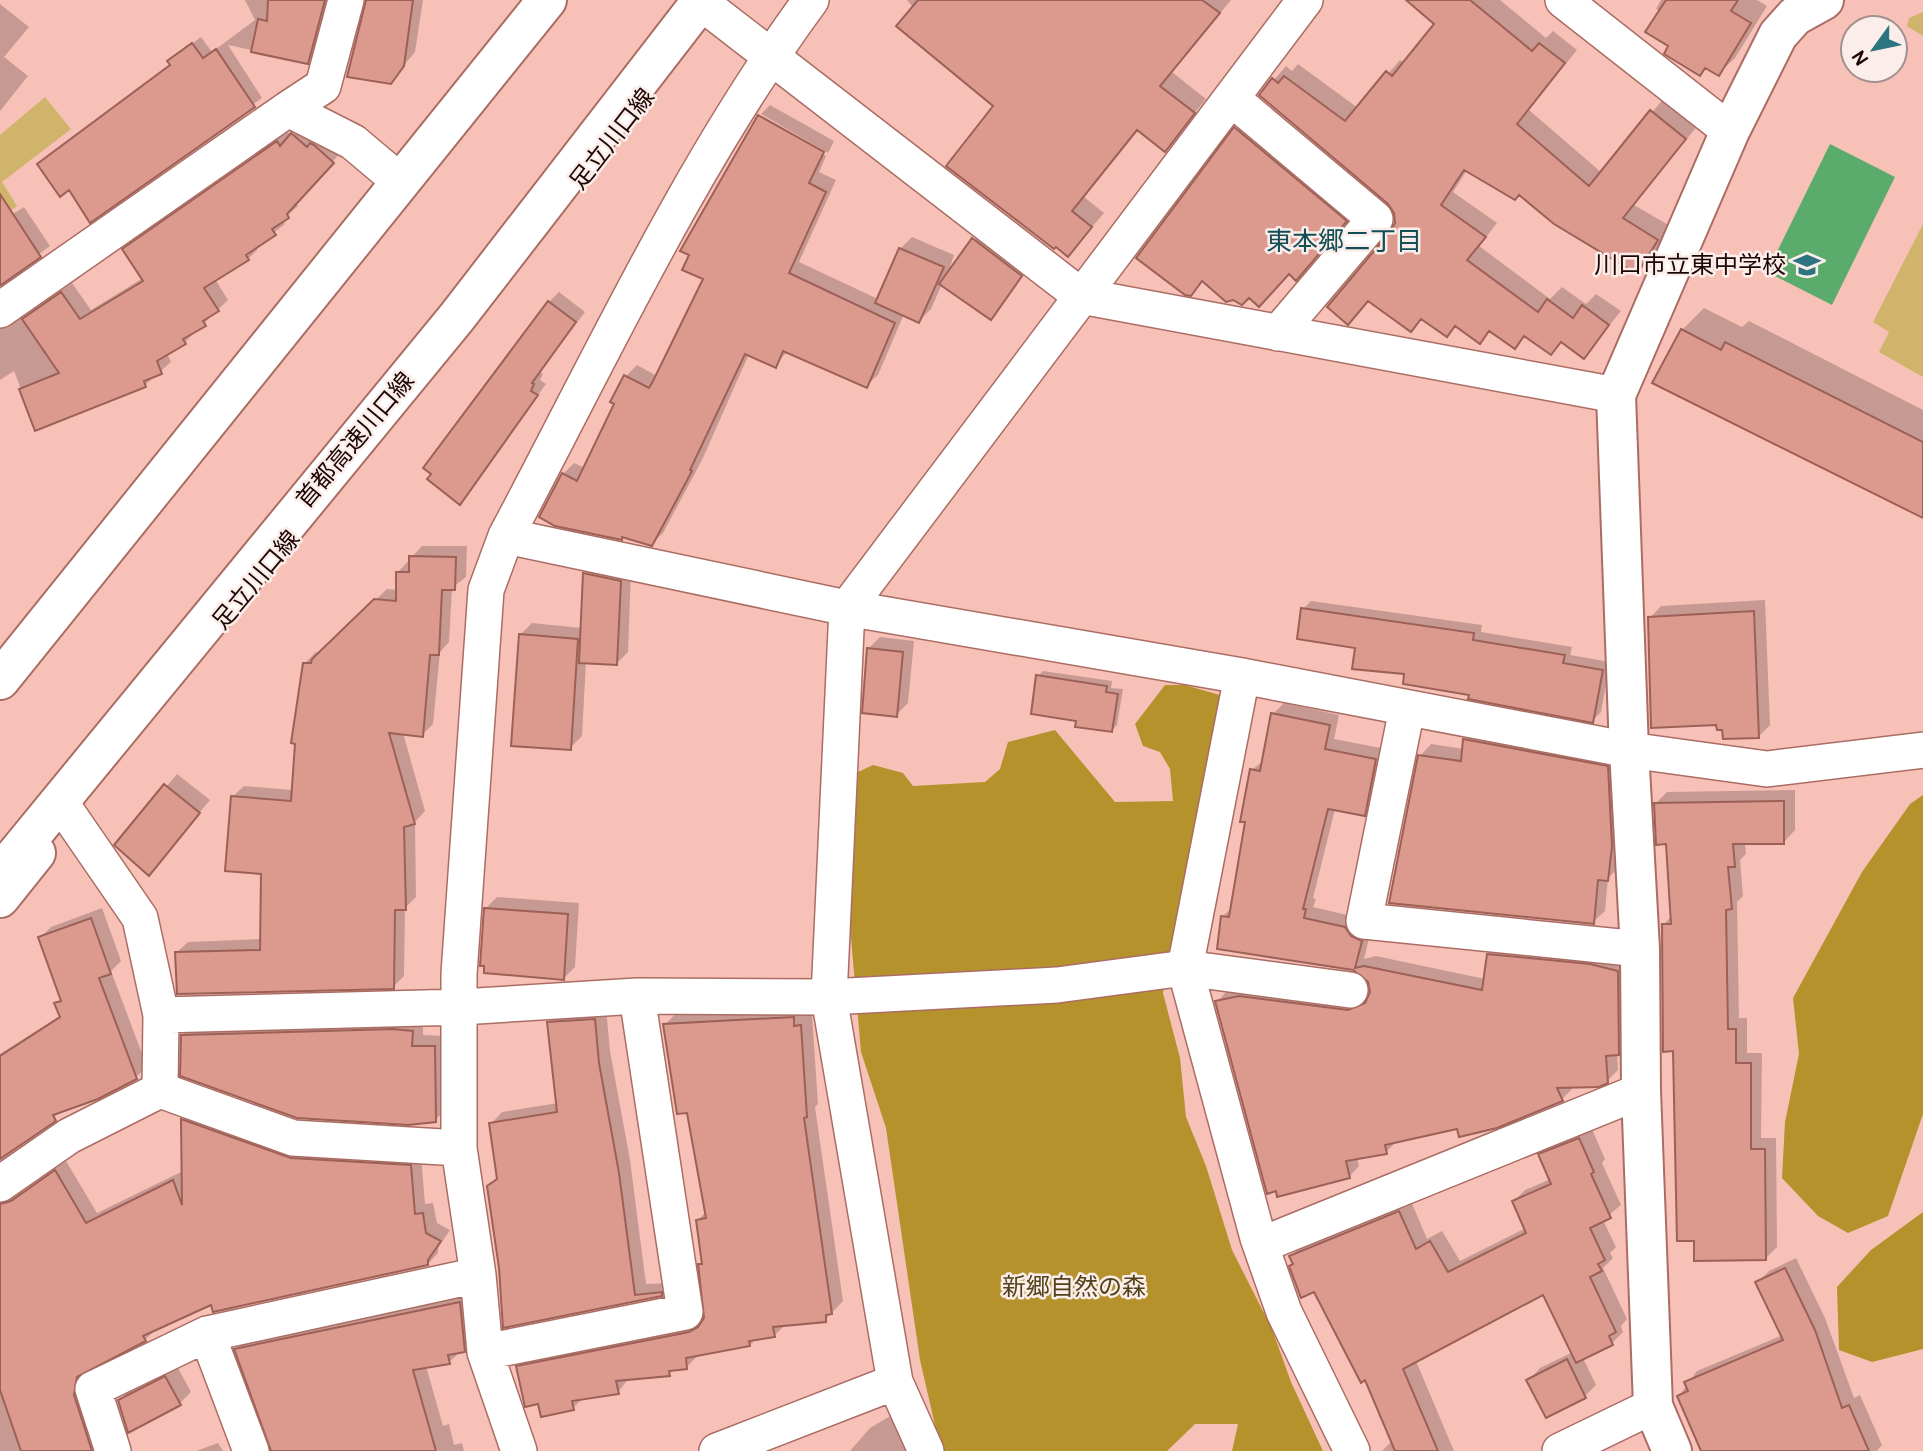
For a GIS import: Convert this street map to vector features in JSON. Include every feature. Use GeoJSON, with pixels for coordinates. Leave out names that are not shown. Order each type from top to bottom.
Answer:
{"type":"FeatureCollection","features":[{"type":"Feature","properties":{"kind":"main road"},"geometry":{"type":"LineString","coordinates":[[0,655],[531,0]]}},
{"type":"Feature","properties":{"kind":"main road"},"geometry":{"type":"LineString","coordinates":[[0,680],[547,0]]}},
{"type":"Feature","properties":{"kind":"main road"},"geometry":{"type":"LineString","coordinates":[[1672,1451],[1653,1406],[1641,1091],[1640,949],[1629,750],[1616,395],[1730,131],[1778,34],[1795,16],[1824,0]]}},
{"type":"Feature","properties":{"kind":"main road","name":"足立川口線"},"geometry":{"type":"LineString","coordinates":[[0,898],[67,812],[479,311],[711,4]]}},
{"type":"Feature","properties":{"kind":"main road","name":"首都高速川口線"},"geometry":{"type":"LineString","coordinates":[[0,874],[711,4]]}},
{"type":"Feature","properties":{"kind":"street"},"geometry":{"type":"LineString","coordinates":[[0,310],[323,86],[346,0]]}},
{"type":"Feature","properties":{"kind":"street"},"geometry":{"type":"LineString","coordinates":[[519,1451],[485,1352],[478,1275],[459,1148],[459,974],[486,590],[506,536],[702,167],[770,56],[811,0]]}},
{"type":"Feature","properties":{"kind":"street"},"geometry":{"type":"LineString","coordinates":[[926,1451],[895,1382],[829,997],[846,608],[1306,0]]}},
{"type":"Feature","properties":{"kind":"street"},"geometry":{"type":"LineString","coordinates":[[1563,0],[1730,131]]}},
{"type":"Feature","properties":{"kind":"street"},"geometry":{"type":"LineString","coordinates":[[711,4],[770,56],[1081,296],[1616,395]]}},
{"type":"Feature","properties":{"kind":"street"},"geometry":{"type":"LineString","coordinates":[[1231,98],[1375,219],[1278,333]]}},
{"type":"Feature","properties":{"kind":"street"},"geometry":{"type":"LineString","coordinates":[[288,109],[353,142],[391,174]]}},
{"type":"Feature","properties":{"kind":"street"},"geometry":{"type":"LineString","coordinates":[[506,536],[846,608],[1242,676],[1629,750],[1767,769],[1923,750]]}},
{"type":"Feature","properties":{"kind":"street"},"geometry":{"type":"LineString","coordinates":[[1242,676],[1185,968],[1261,1245],[1284,1312],[1352,1451]]}},
{"type":"Feature","properties":{"kind":"street"},"geometry":{"type":"LineString","coordinates":[[1407,709],[1364,921],[1640,949]]}},
{"type":"Feature","properties":{"kind":"street"},"geometry":{"type":"LineString","coordinates":[[67,812],[140,918],[161,1014],[160,1090]]}},
{"type":"Feature","properties":{"kind":"street"},"geometry":{"type":"LineString","coordinates":[[161,1014],[461,1007],[637,996],[829,997],[1057,985],[1185,968],[1350,990]]}},
{"type":"Feature","properties":{"kind":"street"},"geometry":{"type":"LineString","coordinates":[[485,1352],[685,1312],[637,996]]}},
{"type":"Feature","properties":{"kind":"street"},"geometry":{"type":"LineString","coordinates":[[0,1184],[69,1136],[160,1090],[293,1138],[459,1148]]}},
{"type":"Feature","properties":{"kind":"street"},"geometry":{"type":"LineString","coordinates":[[1261,1245],[1641,1091]]}},
{"type":"Feature","properties":{"kind":"street"},"geometry":{"type":"LineString","coordinates":[[113,1451],[93,1390],[207,1334],[478,1275]]}},
{"type":"Feature","properties":{"kind":"street"},"geometry":{"type":"LineString","coordinates":[[207,1334],[251,1451]]}},
{"type":"Feature","properties":{"kind":"street"},"geometry":{"type":"LineString","coordinates":[[717,1451],[895,1382]]}},
{"type":"Feature","properties":{"kind":"street"},"geometry":{"type":"LineString","coordinates":[[1560,1451],[1653,1406]]}},
{"type":"Feature","properties":{"kind":"shaded area"},"geometry":{"type":"Polygon","coordinates":[[[1923,12],[1923,36],[1909,27],[1909,18],[1923,12]]]}},
{"type":"Feature","properties":{"kind":"shaded area"},"geometry":{"type":"Polygon","coordinates":[[[45,97],[71,129],[2,182],[17,206],[0,218],[0,135],[45,97]]]}},
{"type":"Feature","properties":{"kind":"shaded area"},"geometry":{"type":"Polygon","coordinates":[[[1830,144],[1895,177],[1832,305],[1767,272],[1830,144]]]}},
{"type":"Feature","properties":{"kind":"shaded area"},"geometry":{"type":"Polygon","coordinates":[[[1923,224],[1923,377],[1879,352],[1889,332],[1873,322],[1923,224]]]}},
{"type":"Feature","properties":{"kind":"green space","name":"新郷自然の森"},"geometry":{"type":"Polygon","coordinates":[[[1165,685],[1185,685],[1223,696],[1163,993],[1180,1058],[1186,1117],[1206,1166],[1232,1250],[1272,1329],[1291,1382],[1323,1451],[1232,1451],[1238,1424],[1195,1424],[1167,1451],[941,1451],[920,1360],[886,1128],[861,1052],[847,892],[856,773],[873,765],[903,773],[913,786],[985,782],[1000,769],[1008,742],[1055,730],[1115,802],[1173,801],[1170,769],[1160,752],[1143,746],[1135,724],[1165,685]]]}},
{"type":"Feature","properties":{"kind":"green space"},"geometry":{"type":"Polygon","coordinates":[[[1923,795],[1923,1114],[1888,1216],[1848,1233],[1818,1216],[1782,1178],[1785,1122],[1799,1054],[1793,998],[1862,872],[1910,804],[1923,795]]]}},
{"type":"Feature","properties":{"kind":"green space"},"geometry":{"type":"Polygon","coordinates":[[[1923,1212],[1923,1349],[1872,1362],[1839,1350],[1837,1287],[1871,1250],[1923,1212]]]}},
{"type":"Feature","properties":{"kind":"building"},"geometry":{"type":"Polygon","coordinates":[[[268,0],[325,0],[308,64],[251,52],[258,19],[267,21],[268,0]]]}},
{"type":"Feature","properties":{"kind":"building"},"geometry":{"type":"Polygon","coordinates":[[[366,0],[413,0],[404,66],[391,84],[347,77],[366,0]]]}},
{"type":"Feature","properties":{"kind":"building"},"geometry":{"type":"Polygon","coordinates":[[[918,0],[1202,0],[1220,13],[1160,86],[1195,113],[1165,152],[1137,130],[1072,211],[1092,227],[1068,257],[946,166],[993,106],[896,26],[918,0]]]}},
{"type":"Feature","properties":{"kind":"building"},"geometry":{"type":"Polygon","coordinates":[[[1406,0],[1470,0],[1532,51],[1539,43],[1565,63],[1517,124],[1589,186],[1650,110],[1686,139],[1623,218],[1658,240],[1637,274],[1554,224],[1519,195],[1515,200],[1464,170],[1441,205],[1486,237],[1467,260],[1538,312],[1547,299],[1573,318],[1582,305],[1609,325],[1584,359],[1561,342],[1551,355],[1524,336],[1515,349],[1489,331],[1480,344],[1455,326],[1447,337],[1421,319],[1411,332],[1368,301],[1348,325],[1327,307],[1390,232],[1395,223],[1394,213],[1388,204],[1259,95],[1272,78],[1278,83],[1284,76],[1345,121],[1386,71],[1392,76],[1434,24],[1406,0]]]}},
{"type":"Feature","properties":{"kind":"building"},"geometry":{"type":"Polygon","coordinates":[[[1666,0],[1738,0],[1731,11],[1751,23],[1719,76],[1705,68],[1700,76],[1664,54],[1668,46],[1645,32],[1666,0]]]}},
{"type":"Feature","properties":{"kind":"building"},"geometry":{"type":"Polygon","coordinates":[[[192,43],[203,58],[216,49],[255,107],[90,223],[69,190],[60,197],[37,164],[170,65],[167,61],[192,43]]]}},
{"type":"Feature","properties":{"kind":"building"},"geometry":{"type":"Polygon","coordinates":[[[758,115],[824,152],[809,183],[826,192],[789,273],[895,323],[867,388],[783,351],[776,368],[745,354],[690,470],[692,471],[652,546],[622,537],[622,540],[555,526],[539,517],[562,473],[577,481],[614,404],[610,402],[624,375],[649,388],[653,381],[703,279],[682,270],[689,255],[680,251],[758,115]]]}},
{"type":"Feature","properties":{"kind":"building"},"geometry":{"type":"Polygon","coordinates":[[[1234,127],[1347,221],[1296,281],[1289,274],[1259,307],[1249,298],[1242,305],[1233,300],[1226,302],[1202,281],[1191,296],[1185,295],[1136,258],[1234,127]]]}},
{"type":"Feature","properties":{"kind":"building"},"geometry":{"type":"Polygon","coordinates":[[[291,133],[307,147],[310,143],[314,145],[334,163],[287,214],[289,218],[272,229],[276,235],[246,255],[249,260],[204,288],[219,311],[203,321],[206,326],[183,339],[186,344],[157,361],[162,374],[144,381],[146,387],[35,431],[19,389],[59,373],[22,319],[61,292],[80,319],[143,281],[122,249],[277,141],[280,146],[291,133]]]}},
{"type":"Feature","properties":{"kind":"building"},"geometry":{"type":"Polygon","coordinates":[[[0,194],[41,257],[1,285],[0,283],[0,194]]]}},
{"type":"Feature","properties":{"kind":"building"},"geometry":{"type":"Polygon","coordinates":[[[972,238],[1022,276],[991,320],[939,284],[972,238]]]}},
{"type":"Feature","properties":{"kind":"building"},"geometry":{"type":"Polygon","coordinates":[[[899,248],[944,267],[919,323],[875,303],[899,248]]]}},
{"type":"Feature","properties":{"kind":"building"},"geometry":{"type":"Polygon","coordinates":[[[548,301],[576,322],[532,383],[534,384],[531,391],[538,395],[460,505],[427,479],[431,474],[423,468],[548,301]]]}},
{"type":"Feature","properties":{"kind":"building"},"geometry":{"type":"Polygon","coordinates":[[[1681,329],[1721,350],[1725,342],[1923,442],[1923,518],[1652,383],[1681,329]]]}},
{"type":"Feature","properties":{"kind":"building"},"geometry":{"type":"Polygon","coordinates":[[[409,556],[456,557],[455,590],[442,590],[439,655],[430,655],[423,737],[389,733],[415,824],[404,827],[406,910],[395,910],[394,989],[177,994],[175,952],[260,950],[261,874],[225,871],[231,796],[291,801],[295,744],[291,743],[303,663],[311,663],[374,599],[396,601],[396,572],[409,572],[409,556]]]}},
{"type":"Feature","properties":{"kind":"building"},"geometry":{"type":"Polygon","coordinates":[[[583,573],[621,581],[617,665],[579,663],[583,573]]]}},
{"type":"Feature","properties":{"kind":"building"},"geometry":{"type":"Polygon","coordinates":[[[1301,608],[1474,633],[1473,640],[1565,655],[1563,663],[1603,670],[1593,723],[1468,699],[1469,695],[1403,684],[1404,674],[1352,669],[1355,648],[1297,639],[1301,608]]]}},
{"type":"Feature","properties":{"kind":"building"},"geometry":{"type":"Polygon","coordinates":[[[1754,611],[1759,738],[1723,739],[1722,730],[1717,730],[1716,725],[1651,728],[1648,617],[1754,611]]]}},
{"type":"Feature","properties":{"kind":"building"},"geometry":{"type":"Polygon","coordinates":[[[519,634],[578,639],[571,750],[511,746],[519,634]]]}},
{"type":"Feature","properties":{"kind":"building"},"geometry":{"type":"Polygon","coordinates":[[[867,648],[903,652],[897,717],[862,713],[867,648]]]}},
{"type":"Feature","properties":{"kind":"building"},"geometry":{"type":"Polygon","coordinates":[[[1036,675],[1107,686],[1106,692],[1118,694],[1112,732],[1075,727],[1076,721],[1031,714],[1036,675]]]}},
{"type":"Feature","properties":{"kind":"building"},"geometry":{"type":"Polygon","coordinates":[[[1271,713],[1330,725],[1325,749],[1376,759],[1365,816],[1328,809],[1303,909],[1306,909],[1304,918],[1345,927],[1351,936],[1362,941],[1355,968],[1364,966],[1482,990],[1487,954],[1590,964],[1618,971],[1619,1055],[1606,1056],[1608,1083],[1599,1087],[1557,1088],[1563,1101],[1497,1128],[1459,1137],[1457,1129],[1385,1145],[1387,1154],[1346,1161],[1350,1178],[1277,1197],[1276,1191],[1267,1194],[1215,1001],[1239,996],[1348,1010],[1365,1003],[1370,992],[1368,982],[1353,970],[1217,949],[1221,916],[1229,917],[1245,822],[1240,822],[1250,769],[1260,771],[1271,713]]]}},
{"type":"Feature","properties":{"kind":"building"},"geometry":{"type":"Polygon","coordinates":[[[1463,739],[1608,766],[1612,846],[1608,881],[1598,880],[1594,924],[1389,903],[1418,755],[1461,761],[1463,739]]]}},
{"type":"Feature","properties":{"kind":"building"},"geometry":{"type":"Polygon","coordinates":[[[164,784],[200,813],[149,876],[114,845],[164,784]]]}},
{"type":"Feature","properties":{"kind":"building"},"geometry":{"type":"Polygon","coordinates":[[[1784,801],[1784,844],[1733,844],[1735,867],[1728,867],[1732,909],[1726,910],[1728,1029],[1736,1029],[1736,1063],[1751,1063],[1751,1149],[1765,1149],[1766,1260],[1694,1261],[1694,1241],[1677,1241],[1673,1051],[1663,1052],[1662,924],[1671,924],[1666,844],[1656,845],[1654,803],[1784,801]]]}},
{"type":"Feature","properties":{"kind":"building"},"geometry":{"type":"Polygon","coordinates":[[[484,908],[568,914],[564,980],[484,973],[484,966],[480,966],[484,908]]]}},
{"type":"Feature","properties":{"kind":"building"},"geometry":{"type":"Polygon","coordinates":[[[91,918],[111,974],[99,978],[137,1079],[98,1099],[53,1115],[56,1121],[0,1159],[0,1056],[60,1017],[54,1003],[61,1001],[38,937],[91,918]]]}},
{"type":"Feature","properties":{"kind":"building"},"geometry":{"type":"Polygon","coordinates":[[[794,1017],[794,1026],[801,1025],[807,1117],[804,1118],[832,1314],[826,1315],[826,1322],[773,1327],[775,1337],[749,1341],[750,1346],[686,1358],[687,1369],[669,1371],[670,1376],[616,1381],[619,1394],[572,1401],[574,1410],[541,1417],[538,1404],[525,1407],[516,1366],[689,1332],[698,1327],[704,1318],[698,1264],[702,1264],[696,1220],[706,1218],[687,1113],[677,1114],[663,1024],[794,1017]]]}},
{"type":"Feature","properties":{"kind":"building"},"geometry":{"type":"Polygon","coordinates":[[[595,1019],[599,1063],[619,1173],[635,1295],[662,1292],[662,1296],[503,1328],[499,1268],[487,1186],[497,1179],[489,1123],[557,1112],[547,1022],[595,1019]]]}},
{"type":"Feature","properties":{"kind":"building"},"geometry":{"type":"Polygon","coordinates":[[[393,1029],[413,1031],[412,1046],[435,1046],[436,1122],[408,1125],[297,1118],[180,1076],[181,1035],[393,1029]]]}},
{"type":"Feature","properties":{"kind":"building"},"geometry":{"type":"Polygon","coordinates":[[[181,1119],[291,1158],[411,1165],[415,1214],[423,1213],[426,1233],[441,1241],[428,1260],[428,1265],[213,1312],[211,1305],[143,1336],[146,1341],[77,1377],[74,1395],[92,1451],[21,1451],[0,1390],[0,1204],[11,1201],[55,1170],[86,1223],[173,1180],[182,1205],[181,1119]]]}},
{"type":"Feature","properties":{"kind":"building"},"geometry":{"type":"Polygon","coordinates":[[[1579,1138],[1594,1172],[1591,1174],[1611,1218],[1590,1228],[1605,1260],[1598,1264],[1602,1271],[1590,1277],[1616,1332],[1609,1336],[1613,1345],[1576,1363],[1543,1295],[1403,1369],[1438,1451],[1395,1451],[1365,1380],[1361,1383],[1314,1292],[1301,1298],[1289,1266],[1293,1264],[1289,1256],[1399,1211],[1416,1249],[1430,1241],[1448,1272],[1526,1233],[1512,1201],[1551,1184],[1538,1154],[1579,1138]]]}},
{"type":"Feature","properties":{"kind":"building"},"geometry":{"type":"Polygon","coordinates":[[[1785,1268],[1815,1330],[1842,1408],[1849,1405],[1869,1451],[1701,1451],[1677,1396],[1688,1391],[1684,1382],[1783,1340],[1755,1282],[1785,1268]]]}},
{"type":"Feature","properties":{"kind":"building"},"geometry":{"type":"Polygon","coordinates":[[[460,1302],[465,1352],[448,1355],[450,1364],[413,1370],[436,1451],[271,1451],[234,1349],[460,1302]]]}},
{"type":"Feature","properties":{"kind":"building"},"geometry":{"type":"Polygon","coordinates":[[[1567,1359],[1586,1398],[1546,1418],[1526,1380],[1567,1359]]]}},
{"type":"Feature","properties":{"kind":"building"},"geometry":{"type":"Polygon","coordinates":[[[165,1376],[181,1405],[128,1433],[118,1400],[165,1376]]]}},
{"type":"Feature","properties":{"kind":"place","name":"川口市立東中学校"},"geometry":{"type":"Point","coordinates":[1807,265]}},
{"type":"Feature","properties":{"kind":"district","name":"東本郷二丁目"},"geometry":{"type":"Point","coordinates":[1344,241]}}]}
